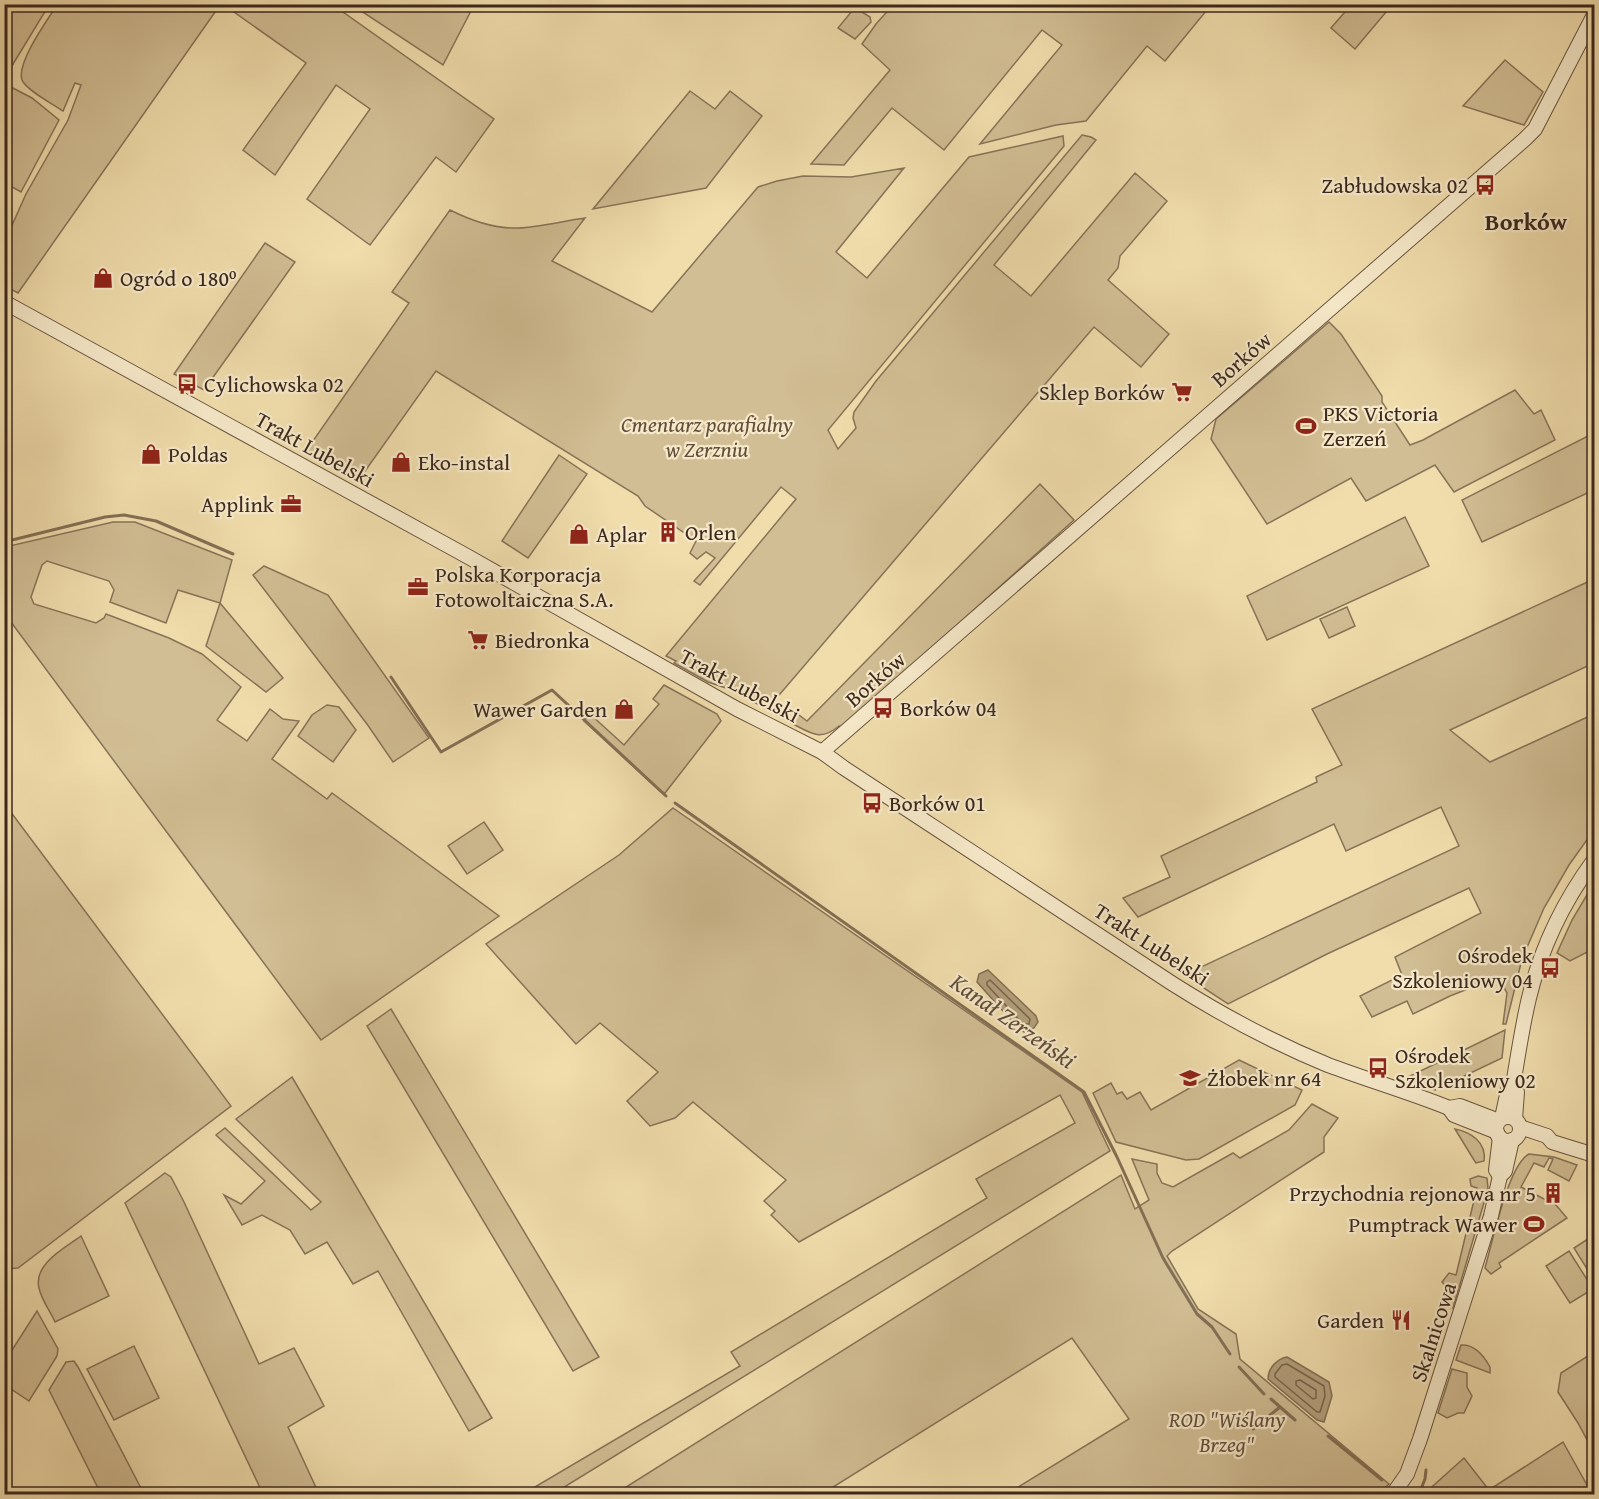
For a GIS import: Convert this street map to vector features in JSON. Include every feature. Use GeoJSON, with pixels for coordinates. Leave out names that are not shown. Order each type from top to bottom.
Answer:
{"type":"FeatureCollection","features":[{"type":"Feature","properties":{"kind":"street","name":"Borków"},"geometry":{"type":"LineString","coordinates":[[822,752],[1525,139],[1535,129],[1594,15]]}},
{"type":"Feature","properties":{"kind":"street","name":"Trakt Lubelski"},"geometry":{"type":"LineString","coordinates":[[4,302],[465,555],[737,709],[822,752],[1220,1012],[1325,1063],[1449,1108],[1460,1106],[1544,1144],[1552,1142],[1594,1155]]}},
{"type":"Feature","properties":{"kind":"street","name":"Skalnicowa"},"geometry":{"type":"LineString","coordinates":[[1393,1494],[1407,1474],[1420,1439],[1491,1216],[1500,1176],[1505,1170],[1508,1129],[1517,1092],[1513,1085],[1527,1008],[1542,957],[1564,908],[1594,860]]}},
{"type":"Feature","properties":{"kind":"green space"},"geometry":{"type":"Polygon","coordinates":[[[4,5],[49,5],[7,74],[4,73],[4,5]]]}},
{"type":"Feature","properties":{"kind":"green space"},"geometry":{"type":"Polygon","coordinates":[[[57,5],[220,5],[18,293],[5,286],[5,241],[26,194],[68,120],[81,85],[75,83],[63,111],[34,92],[22,80],[21,72],[28,52],[57,5]]]}},
{"type":"Feature","properties":{"kind":"green space"},"geometry":{"type":"Polygon","coordinates":[[[224,5],[333,5],[494,119],[456,172],[436,157],[370,245],[307,199],[370,109],[336,85],[275,175],[243,150],[306,63],[224,5]]]}},
{"type":"Feature","properties":{"kind":"green space"},"geometry":{"type":"Polygon","coordinates":[[[352,5],[474,5],[443,65],[352,5]]]}},
{"type":"Feature","properties":{"kind":"green space"},"geometry":{"type":"Polygon","coordinates":[[[829,5],[851,5],[870,17],[871,22],[855,39],[838,28],[852,11],[829,5]]]}},
{"type":"Feature","properties":{"kind":"green space"},"geometry":{"type":"Polygon","coordinates":[[[893,5],[1211,5],[1165,61],[1147,46],[1086,121],[1056,125],[980,144],[1062,45],[1042,30],[944,150],[892,108],[844,165],[811,164],[890,70],[862,44],[893,5]]]}},
{"type":"Feature","properties":{"kind":"green space"},"geometry":{"type":"Polygon","coordinates":[[[1351,5],[1392,5],[1355,49],[1331,28],[1351,5]]]}},
{"type":"Feature","properties":{"kind":"green space"},"geometry":{"type":"Polygon","coordinates":[[[1505,60],[1543,92],[1524,125],[1463,106],[1505,60]]]}},
{"type":"Feature","properties":{"kind":"green space"},"geometry":{"type":"Polygon","coordinates":[[[9,86],[32,98],[59,120],[21,192],[5,183],[5,91],[9,86]]]}},
{"type":"Feature","properties":{"kind":"green space"},"geometry":{"type":"Polygon","coordinates":[[[690,91],[715,109],[730,91],[762,116],[706,188],[593,209],[690,91]]]}},
{"type":"Feature","properties":{"kind":"green space","name":"Cmentarz parafialny w Zerzniu"},"geometry":{"type":"Polygon","coordinates":[[[1082,135],[1096,140],[994,265],[1031,296],[1135,173],[1167,201],[1120,256],[1118,268],[1108,280],[1169,334],[1141,367],[1094,327],[774,701],[789,708],[784,719],[745,695],[708,682],[666,656],[796,499],[781,487],[700,585],[694,581],[715,558],[706,552],[697,559],[690,553],[696,541],[645,506],[638,496],[436,371],[358,481],[306,451],[409,303],[392,292],[450,210],[483,223],[510,228],[585,218],[552,261],[652,312],[758,187],[803,176],[851,177],[904,168],[836,252],[867,278],[969,157],[1063,136],[1064,146],[828,430],[838,449],[856,428],[854,412],[876,381],[1082,135]]]}},
{"type":"Feature","properties":{"kind":"green space"},"geometry":{"type":"Polygon","coordinates":[[[265,243],[295,262],[204,390],[174,374],[265,243]]]}},
{"type":"Feature","properties":{"kind":"green space","name":"PKS Victoria Zerzeń"},"geometry":{"type":"Polygon","coordinates":[[[1329,322],[1341,334],[1382,396],[1382,402],[1410,445],[1515,390],[1534,414],[1541,410],[1555,440],[1454,492],[1435,465],[1366,501],[1351,478],[1267,524],[1211,439],[1216,419],[1329,322]]]}},
{"type":"Feature","properties":{"kind":"green space"},"geometry":{"type":"Polygon","coordinates":[[[1594,433],[1594,490],[1482,542],[1462,500],[1594,433]]]}},
{"type":"Feature","properties":{"kind":"green space"},"geometry":{"type":"Polygon","coordinates":[[[559,455],[587,474],[528,558],[502,541],[559,455]]]}},
{"type":"Feature","properties":{"kind":"green space"},"geometry":{"type":"Polygon","coordinates":[[[1040,484],[1074,520],[842,728],[839,726],[821,735],[791,723],[795,712],[807,721],[1040,484]]]}},
{"type":"Feature","properties":{"kind":"green space"},"geometry":{"type":"Polygon","coordinates":[[[1405,517],[1429,566],[1267,640],[1247,596],[1405,517]]]}},
{"type":"Feature","properties":{"kind":"green space"},"geometry":{"type":"Polygon","coordinates":[[[113,522],[135,522],[232,560],[220,603],[178,590],[166,623],[110,602],[114,590],[109,581],[47,561],[42,565],[31,597],[34,604],[96,623],[106,614],[169,638],[202,654],[241,687],[217,720],[247,741],[270,709],[283,719],[299,721],[272,759],[327,799],[332,793],[499,916],[321,1040],[5,614],[5,547],[113,522]]]}},
{"type":"Feature","properties":{"kind":"green space"},"geometry":{"type":"Polygon","coordinates":[[[264,566],[328,595],[429,738],[393,762],[367,724],[253,575],[264,566]]]}},
{"type":"Feature","properties":{"kind":"green space"},"geometry":{"type":"Polygon","coordinates":[[[1594,579],[1594,663],[1450,730],[1490,762],[1594,714],[1594,830],[1569,865],[1544,908],[1522,959],[1506,1024],[1503,1024],[1507,993],[1498,977],[1413,1014],[1407,1001],[1372,1017],[1360,996],[1402,975],[1395,957],[1481,913],[1469,888],[1327,954],[1228,1004],[1184,975],[1459,846],[1441,807],[1346,851],[1334,824],[1138,917],[1123,898],[1170,877],[1161,856],[1317,782],[1316,777],[1342,765],[1312,709],[1594,579]]]}},
{"type":"Feature","properties":{"kind":"green space"},"geometry":{"type":"Polygon","coordinates":[[[220,603],[283,678],[266,692],[206,646],[220,603]]]}},
{"type":"Feature","properties":{"kind":"green space"},"geometry":{"type":"Polygon","coordinates":[[[1347,607],[1355,626],[1329,638],[1320,619],[1347,607]]]}},
{"type":"Feature","properties":{"kind":"green space"},"geometry":{"type":"Polygon","coordinates":[[[664,685],[717,714],[721,721],[665,793],[660,791],[584,721],[590,714],[624,745],[659,704],[653,699],[664,685]]]}},
{"type":"Feature","properties":{"kind":"green space"},"geometry":{"type":"Polygon","coordinates":[[[327,705],[339,707],[356,730],[333,762],[298,736],[312,715],[327,705]]]}},
{"type":"Feature","properties":{"kind":"green space"},"geometry":{"type":"Polygon","coordinates":[[[4,803],[231,1106],[18,1268],[5,1269],[4,803]]]}},
{"type":"Feature","properties":{"kind":"green space"},"geometry":{"type":"Polygon","coordinates":[[[673,808],[1082,1092],[1110,1151],[553,1494],[523,1494],[740,1366],[731,1352],[987,1198],[976,1179],[1075,1123],[1060,1095],[799,1242],[771,1215],[775,1211],[764,1201],[786,1180],[693,1102],[675,1118],[650,1126],[627,1101],[658,1072],[600,1023],[576,1044],[486,944],[619,855],[673,808]]]}},
{"type":"Feature","properties":{"kind":"green space"},"geometry":{"type":"Polygon","coordinates":[[[484,822],[503,850],[467,874],[448,846],[484,822]]]}},
{"type":"Feature","properties":{"kind":"green space"},"geometry":{"type":"Polygon","coordinates":[[[1594,883],[1594,957],[1591,950],[1570,961],[1557,953],[1572,920],[1594,883]]]}},
{"type":"Feature","properties":{"kind":"green space"},"geometry":{"type":"Polygon","coordinates":[[[391,1009],[599,1357],[573,1371],[367,1026],[391,1009]]]}},
{"type":"Feature","properties":{"kind":"green space"},"geometry":{"type":"Polygon","coordinates":[[[1505,1030],[1502,1058],[1435,1090],[1406,1078],[1505,1030]]]}},
{"type":"Feature","properties":{"kind":"green space"},"geometry":{"type":"Polygon","coordinates":[[[1239,1060],[1302,1090],[1295,1105],[1199,1159],[1186,1160],[1116,1142],[1093,1093],[1111,1083],[1117,1094],[1122,1092],[1127,1099],[1140,1092],[1151,1110],[1239,1060]]]}},
{"type":"Feature","properties":{"kind":"green space"},"geometry":{"type":"Polygon","coordinates":[[[292,1077],[492,1418],[469,1431],[378,1271],[353,1284],[327,1242],[305,1254],[290,1230],[262,1215],[242,1225],[224,1195],[241,1204],[265,1181],[216,1135],[225,1128],[311,1210],[321,1202],[236,1119],[292,1077]]]}},
{"type":"Feature","properties":{"kind":"green space","name":"ROD \"Wiślany Brzeg\""},"geometry":{"type":"Polygon","coordinates":[[[1312,1104],[1338,1118],[1324,1137],[1324,1152],[1167,1256],[1198,1309],[1236,1334],[1240,1359],[1389,1484],[1378,1494],[1007,1494],[1129,1419],[1072,1338],[822,1494],[615,1494],[1121,1175],[1135,1209],[1149,1200],[1132,1159],[1157,1164],[1157,1173],[1162,1183],[1173,1187],[1233,1153],[1240,1158],[1289,1130],[1312,1104]]]}},
{"type":"Feature","properties":{"kind":"green space"},"geometry":{"type":"Polygon","coordinates":[[[1455,1129],[1472,1135],[1480,1143],[1483,1148],[1484,1161],[1476,1163],[1455,1129]]]}},
{"type":"Feature","properties":{"kind":"green space"},"geometry":{"type":"Polygon","coordinates":[[[1529,1154],[1554,1157],[1577,1165],[1569,1181],[1548,1170],[1553,1159],[1549,1158],[1544,1167],[1534,1163],[1521,1187],[1556,1205],[1567,1218],[1499,1263],[1501,1267],[1491,1274],[1485,1268],[1502,1206],[1514,1173],[1521,1161],[1529,1154]]]}},
{"type":"Feature","properties":{"kind":"green space"},"geometry":{"type":"Polygon","coordinates":[[[165,1173],[171,1177],[184,1202],[259,1364],[294,1348],[324,1406],[288,1427],[319,1494],[263,1494],[125,1203],[165,1173]]]}},
{"type":"Feature","properties":{"kind":"green space"},"geometry":{"type":"Polygon","coordinates":[[[1478,1176],[1487,1178],[1488,1189],[1453,1308],[1448,1307],[1453,1294],[1442,1282],[1449,1273],[1456,1275],[1477,1188],[1471,1186],[1470,1179],[1478,1176]]]}},
{"type":"Feature","properties":{"kind":"green space"},"geometry":{"type":"Polygon","coordinates":[[[1594,1235],[1594,1280],[1574,1248],[1594,1235]]]}},
{"type":"Feature","properties":{"kind":"green space"},"geometry":{"type":"Polygon","coordinates":[[[81,1236],[109,1296],[55,1322],[40,1292],[38,1279],[45,1264],[81,1236]]]}},
{"type":"Feature","properties":{"kind":"green space"},"geometry":{"type":"Polygon","coordinates":[[[1569,1251],[1593,1289],[1570,1303],[1546,1266],[1569,1251]]]}},
{"type":"Feature","properties":{"kind":"green space"},"geometry":{"type":"Polygon","coordinates":[[[37,1311],[58,1349],[57,1356],[29,1401],[5,1385],[5,1361],[37,1311]]]}},
{"type":"Feature","properties":{"kind":"green space"},"geometry":{"type":"Polygon","coordinates":[[[1461,1345],[1471,1346],[1478,1351],[1490,1367],[1490,1373],[1456,1360],[1461,1345]]]}},
{"type":"Feature","properties":{"kind":"green space"},"geometry":{"type":"Polygon","coordinates":[[[134,1346],[159,1398],[114,1420],[87,1369],[134,1346]]]}},
{"type":"Feature","properties":{"kind":"green space"},"geometry":{"type":"Polygon","coordinates":[[[1594,1352],[1594,1453],[1558,1392],[1561,1373],[1594,1352]]]}},
{"type":"Feature","properties":{"kind":"green space"},"geometry":{"type":"Polygon","coordinates":[[[74,1361],[144,1494],[101,1494],[49,1390],[66,1362],[74,1361]]]}},
{"type":"Feature","properties":{"kind":"green space"},"geometry":{"type":"Polygon","coordinates":[[[1452,1369],[1467,1373],[1467,1387],[1472,1396],[1464,1413],[1447,1418],[1438,1413],[1452,1369]]]}},
{"type":"Feature","properties":{"kind":"green space"},"geometry":{"type":"Polygon","coordinates":[[[1563,1442],[1592,1494],[1424,1494],[1464,1458],[1489,1490],[1563,1442]]]}},
{"type":"Feature","properties":{"kind":"water"},"geometry":{"type":"Polygon","coordinates":[[[988,970],[1036,1016],[1038,1022],[1034,1028],[1024,1032],[1020,1030],[977,982],[979,974],[988,970]]]}},
{"type":"Feature","properties":{"kind":"water"},"geometry":{"type":"Polygon","coordinates":[[[1287,1357],[1329,1382],[1332,1396],[1324,1422],[1317,1420],[1268,1379],[1274,1365],[1287,1357]]]}},
{"type":"Feature","properties":{"kind":"waterway","name":"Kanał Zerzeński"},"geometry":{"type":"LineString","coordinates":[[4,542],[105,517],[124,515],[156,521],[233,554]]}},
{"type":"Feature","properties":{"kind":"waterway","name":"Kanał Zerzeński"},"geometry":{"type":"LineString","coordinates":[[391,677],[441,752],[552,690],[666,796]]}},
{"type":"Feature","properties":{"kind":"waterway","name":"Kanał Zerzeński"},"geometry":{"type":"LineString","coordinates":[[675,803],[1084,1092],[1117,1157],[1163,1258],[1197,1314],[1212,1327],[1230,1354]]}},
{"type":"Feature","properties":{"kind":"waterway","name":"Kanał Zerzeński"},"geometry":{"type":"LineString","coordinates":[[1239,1367],[1264,1394]]}},
{"type":"Feature","properties":{"kind":"waterway","name":"Kanał Zerzeński"},"geometry":{"type":"LineString","coordinates":[[1271,1399],[1295,1420]]}},
{"type":"Feature","properties":{"kind":"waterway","name":"Kanał Zerzeński"},"geometry":{"type":"LineString","coordinates":[[1253,1429],[1280,1407]]}},
{"type":"Feature","properties":{"kind":"waterway","name":"Kanał Zerzeński"},"geometry":{"type":"LineString","coordinates":[[1328,1436],[1382,1480]]}},
{"type":"Feature","properties":{"kind":"waterway","name":"Kanał Zerzeński"},"geometry":{"type":"LineString","coordinates":[[1419,1494],[1426,1470]]}},
{"type":"Feature","properties":{"kind":"place","name":"Zabłudowska 02"},"geometry":{"type":"Point","coordinates":[1485,185]}},
{"type":"Feature","properties":{"kind":"place","name":"Ogród o 180⁰"},"geometry":{"type":"Point","coordinates":[103,278]}},
{"type":"Feature","properties":{"kind":"place","name":"Cylichowska 02"},"geometry":{"type":"Point","coordinates":[187,384]}},
{"type":"Feature","properties":{"kind":"place","name":"Sklep Borków"},"geometry":{"type":"Point","coordinates":[1182,392]}},
{"type":"Feature","properties":{"kind":"place","name":"PKS Victoria Zerzeń"},"geometry":{"type":"Point","coordinates":[1306,426]}},
{"type":"Feature","properties":{"kind":"place","name":"Poldas"},"geometry":{"type":"Point","coordinates":[151,454]}},
{"type":"Feature","properties":{"kind":"place","name":"Eko-instal"},"geometry":{"type":"Point","coordinates":[401,462]}},
{"type":"Feature","properties":{"kind":"place","name":"Applink"},"geometry":{"type":"Point","coordinates":[291,504]}},
{"type":"Feature","properties":{"kind":"place","name":"Orlen"},"geometry":{"type":"Point","coordinates":[668,532]}},
{"type":"Feature","properties":{"kind":"place","name":"Aplar"},"geometry":{"type":"Point","coordinates":[579,534]}},
{"type":"Feature","properties":{"kind":"place","name":"Polska Korporacja Fotowoltaiczna S.A."},"geometry":{"type":"Point","coordinates":[418,587]}},
{"type":"Feature","properties":{"kind":"place","name":"Biedronka"},"geometry":{"type":"Point","coordinates":[478,640]}},
{"type":"Feature","properties":{"kind":"place","name":"Borków 04"},"geometry":{"type":"Point","coordinates":[883,708]}},
{"type":"Feature","properties":{"kind":"place","name":"Wawer Garden"},"geometry":{"type":"Point","coordinates":[624,709]}},
{"type":"Feature","properties":{"kind":"place","name":"Borków 01"},"geometry":{"type":"Point","coordinates":[872,803]}},
{"type":"Feature","properties":{"kind":"place","name":"Ośrodek Szkoleniowy 04"},"geometry":{"type":"Point","coordinates":[1550,968]}},
{"type":"Feature","properties":{"kind":"place","name":"Ośrodek Szkoleniowy 02"},"geometry":{"type":"Point","coordinates":[1378,1068]}},
{"type":"Feature","properties":{"kind":"place","name":"Żłobek nr 64"},"geometry":{"type":"Point","coordinates":[1190,1078]}},
{"type":"Feature","properties":{"kind":"place","name":"Przychodnia rejonowa nr 5"},"geometry":{"type":"Point","coordinates":[1553,1193]}},
{"type":"Feature","properties":{"kind":"place","name":"Pumptrack Wawer"},"geometry":{"type":"Point","coordinates":[1534,1224]}},
{"type":"Feature","properties":{"kind":"place","name":"Garden"},"geometry":{"type":"Point","coordinates":[1401,1320]}},
{"type":"Feature","properties":{"kind":"district","name":"Borków"},"geometry":{"type":"Point","coordinates":[1526,222]}}]}
